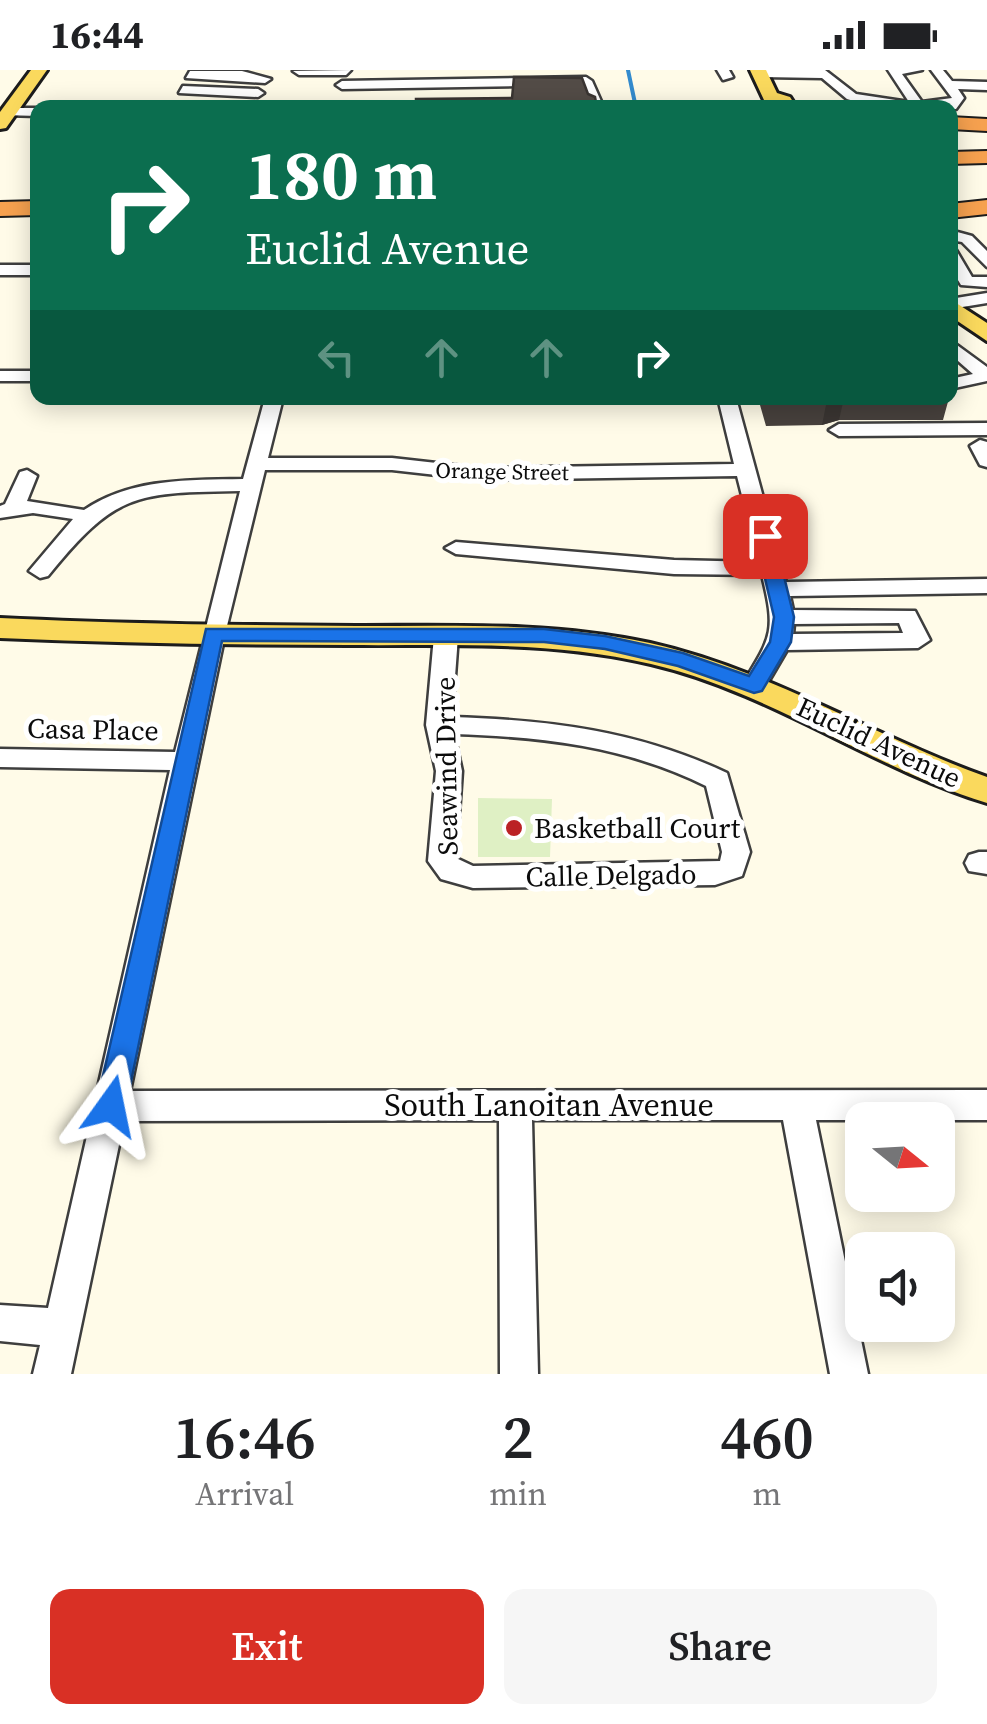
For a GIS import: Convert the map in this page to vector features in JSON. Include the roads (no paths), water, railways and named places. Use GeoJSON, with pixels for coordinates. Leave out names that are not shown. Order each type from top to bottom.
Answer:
{"type":"FeatureCollection","features":[{"type":"Feature","properties":{"kind":"highway"},"geometry":{"type":"LineString","coordinates":[[958,105],[987,125]]}},
{"type":"Feature","properties":{"kind":"highway"},"geometry":{"type":"LineString","coordinates":[[958,158],[987,157]]}},
{"type":"Feature","properties":{"kind":"highway"},"geometry":{"type":"LineString","coordinates":[[958,177],[987,176]]}},
{"type":"Feature","properties":{"kind":"highway"},"geometry":{"type":"LineString","coordinates":[[958,210],[987,207]]}},
{"type":"Feature","properties":{"kind":"highway"},"geometry":{"type":"LineString","coordinates":[[0,209],[30,208]]}},
{"type":"Feature","properties":{"kind":"main road"},"geometry":{"type":"LineString","coordinates":[[4,118],[40,70]]}},
{"type":"Feature","properties":{"kind":"main road"},"geometry":{"type":"LineString","coordinates":[[762,71],[767,100]]}},
{"type":"Feature","properties":{"kind":"main road"},"geometry":{"type":"LineString","coordinates":[[958,311],[984,329]]}},
{"type":"Feature","properties":{"kind":"main road","name":"Euclid Avenue"},"geometry":{"type":"LineString","coordinates":[[0,628],[544,636],[605,642],[683,660],[754,686],[948,777],[987,790]]}},
{"type":"Feature","properties":{"kind":"street"},"geometry":{"type":"LineString","coordinates":[[508,84],[525,70]]}},
{"type":"Feature","properties":{"kind":"street"},"geometry":{"type":"LineString","coordinates":[[914,100],[893,71],[916,70]]}},
{"type":"Feature","properties":{"kind":"street"},"geometry":{"type":"LineString","coordinates":[[938,70],[952,100]]}},
{"type":"Feature","properties":{"kind":"street"},"geometry":{"type":"LineString","coordinates":[[299,71],[343,80],[452,77],[490,89],[508,84],[586,81],[594,100]]}},
{"type":"Feature","properties":{"kind":"street"},"geometry":{"type":"LineString","coordinates":[[762,71],[825,74],[837,91],[854,100]]}},
{"type":"Feature","properties":{"kind":"street"},"geometry":{"type":"LineString","coordinates":[[179,100],[192,72],[242,74],[265,80]]}},
{"type":"Feature","properties":{"kind":"street"},"geometry":{"type":"LineString","coordinates":[[957,100],[987,86]]}},
{"type":"Feature","properties":{"kind":"street"},"geometry":{"type":"LineString","coordinates":[[184,90],[258,93]]}},
{"type":"Feature","properties":{"kind":"street"},"geometry":{"type":"LineString","coordinates":[[958,101],[987,96]]}},
{"type":"Feature","properties":{"kind":"street"},"geometry":{"type":"LineString","coordinates":[[4,118],[30,113]]}},
{"type":"Feature","properties":{"kind":"street"},"geometry":{"type":"LineString","coordinates":[[958,234],[971,241],[987,262]]}},
{"type":"Feature","properties":{"kind":"street"},"geometry":{"type":"LineString","coordinates":[[958,267],[967,282],[987,282]]}},
{"type":"Feature","properties":{"kind":"street"},"geometry":{"type":"LineString","coordinates":[[0,270],[30,270]]}},
{"type":"Feature","properties":{"kind":"street"},"geometry":{"type":"LineString","coordinates":[[958,303],[987,298]]}},
{"type":"Feature","properties":{"kind":"street"},"geometry":{"type":"LineString","coordinates":[[958,357],[987,376]]}},
{"type":"Feature","properties":{"kind":"street"},"geometry":{"type":"LineString","coordinates":[[0,376],[30,376]]}},
{"type":"Feature","properties":{"kind":"street"},"geometry":{"type":"LineString","coordinates":[[958,382],[987,376]]}},
{"type":"Feature","properties":{"kind":"street"},"geometry":{"type":"LineString","coordinates":[[52,1374],[213,634],[272,405]]}},
{"type":"Feature","properties":{"kind":"street"},"geometry":{"type":"LineString","coordinates":[[729,405],[784,617],[780,642],[754,686]]}},
{"type":"Feature","properties":{"kind":"street"},"geometry":{"type":"LineString","coordinates":[[947,405],[954,415],[972,418],[987,414]]}},
{"type":"Feature","properties":{"kind":"street"},"geometry":{"type":"LineString","coordinates":[[839,430],[985,446]]}},
{"type":"Feature","properties":{"kind":"street","name":"Orange Street"},"geometry":{"type":"LineString","coordinates":[[40,572],[88,517],[129,495],[256,474],[392,464],[481,474],[747,470]]}},
{"type":"Feature","properties":{"kind":"street"},"geometry":{"type":"LineString","coordinates":[[27,476],[7,510],[88,517]]}},
{"type":"Feature","properties":{"kind":"street"},"geometry":{"type":"LineString","coordinates":[[456,548],[776,579],[987,586]]}},
{"type":"Feature","properties":{"kind":"street"},"geometry":{"type":"LineString","coordinates":[[780,642],[918,640],[907,616],[784,617]]}},
{"type":"Feature","properties":{"kind":"street","name":"Seawind Drive"},"geometry":{"type":"LineString","coordinates":[[446,636],[439,725],[450,771],[442,861],[451,872],[473,877]]}},
{"type":"Feature","properties":{"kind":"street","name":"Calle Delgado"},"geometry":{"type":"LineString","coordinates":[[439,725],[537,728],[631,742],[680,760],[718,780],[736,852],[732,868],[715,874],[473,877]]}},
{"type":"Feature","properties":{"kind":"street","name":"Casa Place"},"geometry":{"type":"LineString","coordinates":[[0,758],[185,761]]}},
{"type":"Feature","properties":{"kind":"street"},"geometry":{"type":"LineString","coordinates":[[515,1104],[519,1374]]}},
{"type":"Feature","properties":{"kind":"street"},"geometry":{"type":"LineString","coordinates":[[797,1105],[849,1374]]}},
{"type":"Feature","properties":{"kind":"street","name":"South Lanoitan Avenue"},"geometry":{"type":"LineString","coordinates":[[111,1106],[987,1105]]}},
{"type":"Feature","properties":{"kind":"street"},"geometry":{"type":"LineString","coordinates":[[0,1323],[62,1328]]}},
{"type":"Feature","properties":{"kind":"waterway"},"geometry":{"type":"LineString","coordinates":[[628,70],[634,100]]}},
{"type":"Feature","properties":{"kind":"place","name":"Basketball Court"},"geometry":{"type":"Point","coordinates":[514,828]}}]}
